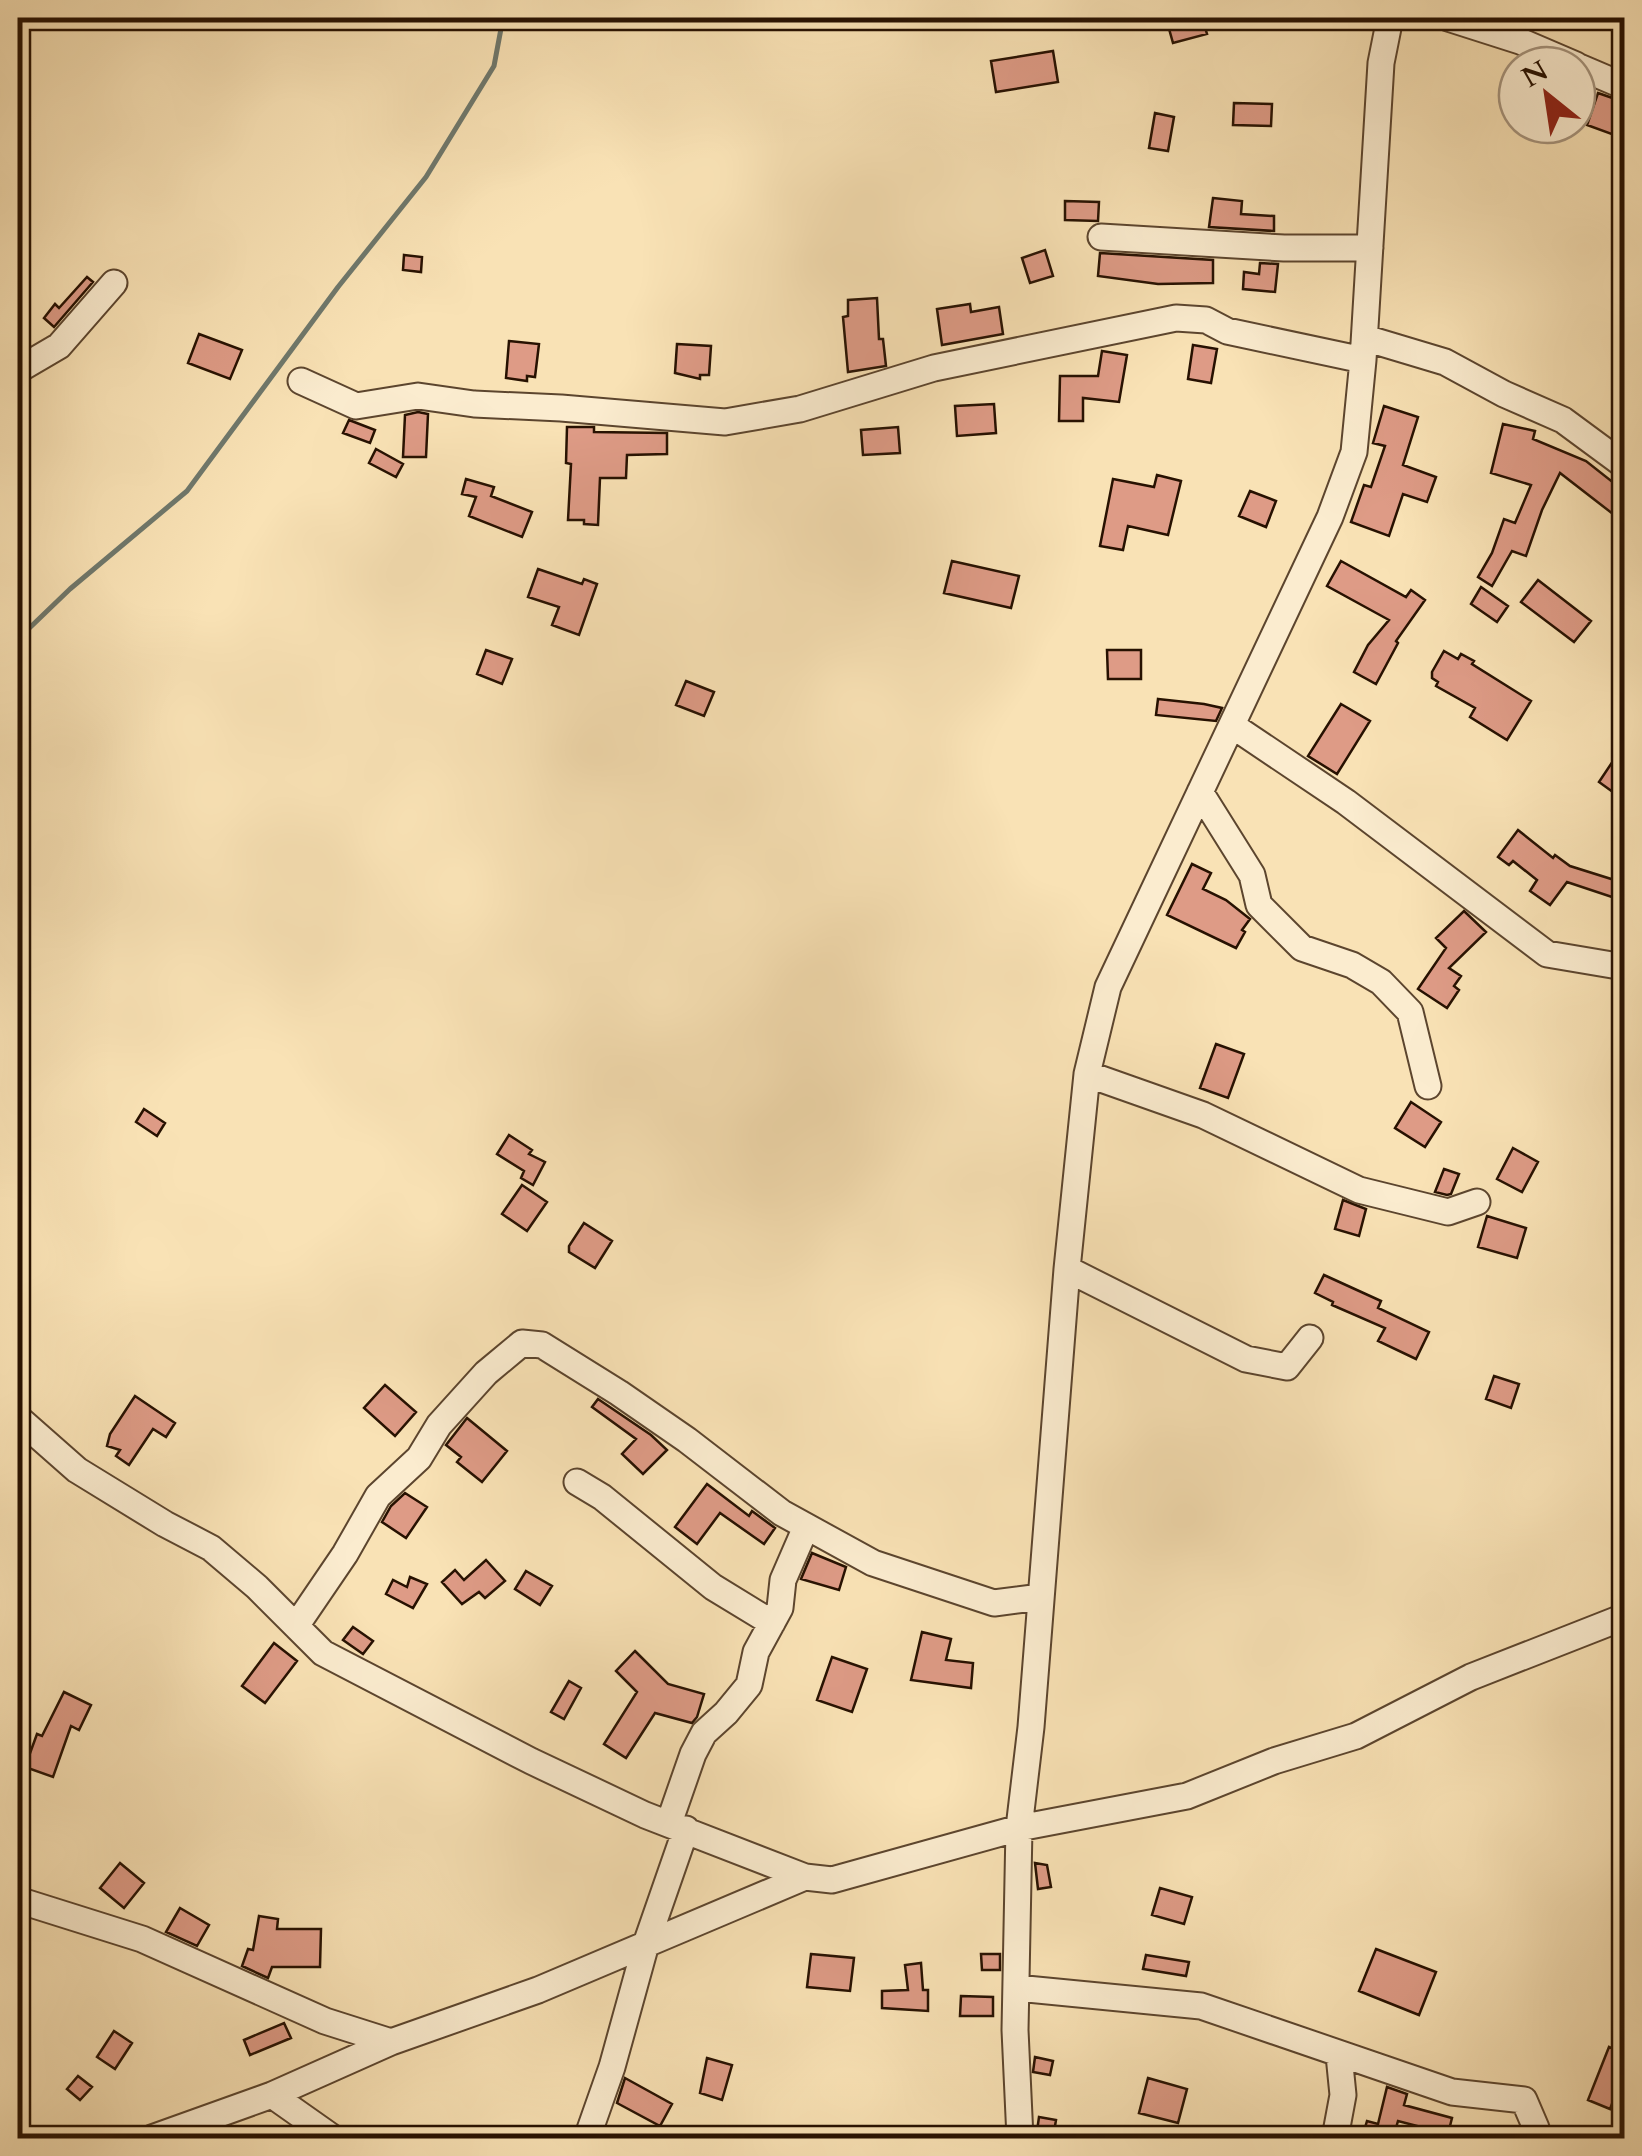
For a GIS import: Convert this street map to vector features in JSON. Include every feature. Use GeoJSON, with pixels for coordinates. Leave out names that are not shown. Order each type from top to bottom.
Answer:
{"type":"FeatureCollection","features":[{"type":"Feature","properties":{"kind":"street"},"geometry":{"type":"LineString","coordinates":[[1020,2138],[1016,1988],[1019,1828],[1087,1074],[1108,987],[1233,726],[1336,501],[1354,452],[1381,64],[1390,18]]}},
{"type":"Feature","properties":{"kind":"street"},"geometry":{"type":"LineString","coordinates":[[1448,18],[1529,45]]}},
{"type":"Feature","properties":{"kind":"street"},"geometry":{"type":"LineString","coordinates":[[1597,74],[1624,86]]}},
{"type":"Feature","properties":{"kind":"street"},"geometry":{"type":"LineString","coordinates":[[1101,237],[1284,248],[1370,248]]}},
{"type":"Feature","properties":{"kind":"street"},"geometry":{"type":"LineString","coordinates":[[18,370],[59,346],[114,283]]}},
{"type":"Feature","properties":{"kind":"street"},"geometry":{"type":"LineString","coordinates":[[300,380],[356,406],[418,396],[474,404],[725,422],[800,409],[934,368],[1176,318],[1206,320],[1227,331],[1445,362],[1563,420],[1624,465]]}},
{"type":"Feature","properties":{"kind":"street"},"geometry":{"type":"LineString","coordinates":[[1233,726],[1346,802],[1547,954],[1624,967]]}},
{"type":"Feature","properties":{"kind":"street"},"geometry":{"type":"LineString","coordinates":[[1200,792],[1252,875],[1259,904],[1302,948],[1352,965],[1381,982],[1410,1012],[1428,1086]]}},
{"type":"Feature","properties":{"kind":"street"},"geometry":{"type":"LineString","coordinates":[[1087,1074],[1202,1115],[1358,1190],[1448,1212],[1477,1202]]}},
{"type":"Feature","properties":{"kind":"street"},"geometry":{"type":"LineString","coordinates":[[1067,1269],[1246,1359],[1287,1366],[1310,1338]]}},
{"type":"Feature","properties":{"kind":"street"},"geometry":{"type":"LineString","coordinates":[[296,1626],[345,1554],[378,1496],[419,1458],[439,1425],[486,1373],[522,1342],[542,1345],[620,1393],[782,1513],[873,1564],[994,1603],[1041,1596]]}},
{"type":"Feature","properties":{"kind":"street"},"geometry":{"type":"LineString","coordinates":[[18,1418],[77,1470],[210,1548],[257,1586],[323,1653],[645,1815],[805,1878],[848,1877],[1019,1828],[1188,1796],[1274,1761],[1356,1736],[1471,1677],[1624,1617]]}},
{"type":"Feature","properties":{"kind":"street"},"geometry":{"type":"LineString","coordinates":[[576,1482],[602,1497],[713,1586],[772,1623]]}},
{"type":"Feature","properties":{"kind":"street"},"geometry":{"type":"LineString","coordinates":[[587,2138],[612,2067],[646,1944],[693,1754],[704,1734],[748,1684],[756,1652],[780,1608],[782,1580],[806,1526]]}},
{"type":"Feature","properties":{"kind":"street"},"geometry":{"type":"LineString","coordinates":[[152,2138],[272,2095],[391,2042],[538,1990],[805,1878]]}},
{"type":"Feature","properties":{"kind":"street"},"geometry":{"type":"LineString","coordinates":[[18,1900],[142,1939],[325,2021],[391,2042]]}},
{"type":"Feature","properties":{"kind":"street"},"geometry":{"type":"LineString","coordinates":[[1016,1988],[1201,2006],[1452,2092],[1524,2100],[1536,2128],[1534,2138]]}},
{"type":"Feature","properties":{"kind":"street"},"geometry":{"type":"LineString","coordinates":[[1335,2138],[1343,2095],[1339,2056]]}},
{"type":"Feature","properties":{"kind":"street"},"geometry":{"type":"LineString","coordinates":[[272,2095],[333,2138]]}},
{"type":"Feature","properties":{"kind":"building"},"geometry":{"type":"Polygon","coordinates":[[[1166,18],[1202,18],[1207,34],[1173,43],[1166,18]]]}},
{"type":"Feature","properties":{"kind":"building"},"geometry":{"type":"Polygon","coordinates":[[[1053,51],[1058,82],[996,92],[991,61],[1053,51]]]}},
{"type":"Feature","properties":{"kind":"building"},"geometry":{"type":"Polygon","coordinates":[[[1598,93],[1624,102],[1617,136],[1597,129],[1598,93]]]}},
{"type":"Feature","properties":{"kind":"building"},"geometry":{"type":"Polygon","coordinates":[[[1234,103],[1272,104],[1271,126],[1233,125],[1234,103]]]}},
{"type":"Feature","properties":{"kind":"building"},"geometry":{"type":"Polygon","coordinates":[[[1155,113],[1174,117],[1168,151],[1149,148],[1155,113]]]}},
{"type":"Feature","properties":{"kind":"building"},"geometry":{"type":"Polygon","coordinates":[[[1213,198],[1242,201],[1241,214],[1274,216],[1274,231],[1209,227],[1213,198]]]}},
{"type":"Feature","properties":{"kind":"building"},"geometry":{"type":"Polygon","coordinates":[[[1065,201],[1099,202],[1098,221],[1065,220],[1065,201]]]}},
{"type":"Feature","properties":{"kind":"building"},"geometry":{"type":"Polygon","coordinates":[[[1045,250],[1053,276],[1030,283],[1022,258],[1045,250]]]}},
{"type":"Feature","properties":{"kind":"building"},"geometry":{"type":"Polygon","coordinates":[[[1100,253],[1213,260],[1213,283],[1158,284],[1098,276],[1100,253]]]}},
{"type":"Feature","properties":{"kind":"building"},"geometry":{"type":"Polygon","coordinates":[[[404,255],[422,257],[421,272],[403,270],[404,255]]]}},
{"type":"Feature","properties":{"kind":"building"},"geometry":{"type":"Polygon","coordinates":[[[1260,263],[1278,264],[1275,292],[1243,289],[1244,272],[1259,274],[1260,263]]]}},
{"type":"Feature","properties":{"kind":"building"},"geometry":{"type":"Polygon","coordinates":[[[87,277],[93,282],[54,327],[44,318],[55,304],[59,308],[87,277]]]}},
{"type":"Feature","properties":{"kind":"building"},"geometry":{"type":"Polygon","coordinates":[[[877,298],[879,339],[883,339],[886,366],[848,372],[843,317],[848,316],[848,300],[877,298]]]}},
{"type":"Feature","properties":{"kind":"building"},"geometry":{"type":"Polygon","coordinates":[[[970,304],[971,312],[999,307],[1003,334],[942,345],[937,309],[970,304]]]}},
{"type":"Feature","properties":{"kind":"building"},"geometry":{"type":"Polygon","coordinates":[[[199,334],[242,350],[230,379],[188,363],[199,334]]]}},
{"type":"Feature","properties":{"kind":"building"},"geometry":{"type":"Polygon","coordinates":[[[509,341],[539,344],[535,377],[527,376],[527,381],[506,378],[509,341]]]}},
{"type":"Feature","properties":{"kind":"building"},"geometry":{"type":"Polygon","coordinates":[[[677,344],[711,346],[709,375],[700,375],[700,379],[675,373],[677,344]]]}},
{"type":"Feature","properties":{"kind":"building"},"geometry":{"type":"Polygon","coordinates":[[[1193,345],[1217,349],[1211,383],[1188,379],[1193,345]]]}},
{"type":"Feature","properties":{"kind":"building"},"geometry":{"type":"Polygon","coordinates":[[[1102,351],[1127,355],[1119,402],[1083,398],[1083,421],[1059,421],[1060,376],[1098,376],[1102,351]]]}},
{"type":"Feature","properties":{"kind":"building"},"geometry":{"type":"Polygon","coordinates":[[[994,404],[996,433],[957,436],[955,406],[994,404]]]}},
{"type":"Feature","properties":{"kind":"building"},"geometry":{"type":"Polygon","coordinates":[[[1384,406],[1418,417],[1403,465],[1436,477],[1427,502],[1403,494],[1389,536],[1351,522],[1364,485],[1371,487],[1385,446],[1373,443],[1384,406]]]}},
{"type":"Feature","properties":{"kind":"building"},"geometry":{"type":"Polygon","coordinates":[[[428,414],[426,457],[403,457],[405,415],[428,414]]]}},
{"type":"Feature","properties":{"kind":"building"},"geometry":{"type":"Polygon","coordinates":[[[349,420],[375,430],[370,443],[343,433],[349,420]]]}},
{"type":"Feature","properties":{"kind":"building"},"geometry":{"type":"Polygon","coordinates":[[[1503,424],[1535,431],[1533,439],[1586,461],[1624,491],[1624,500],[1613,514],[1560,473],[1526,556],[1512,551],[1492,586],[1478,577],[1504,519],[1515,523],[1531,485],[1491,473],[1503,424]]]}},
{"type":"Feature","properties":{"kind":"building"},"geometry":{"type":"Polygon","coordinates":[[[567,427],[594,427],[594,432],[667,433],[667,454],[627,455],[626,478],[600,478],[598,525],[568,520],[571,464],[566,463],[567,427]]]}},
{"type":"Feature","properties":{"kind":"building"},"geometry":{"type":"Polygon","coordinates":[[[898,427],[900,453],[863,455],[861,430],[898,427]]]}},
{"type":"Feature","properties":{"kind":"building"},"geometry":{"type":"Polygon","coordinates":[[[376,449],[403,464],[396,477],[369,463],[376,449]]]}},
{"type":"Feature","properties":{"kind":"building"},"geometry":{"type":"Polygon","coordinates":[[[1157,475],[1181,481],[1168,535],[1128,526],[1123,550],[1100,546],[1113,479],[1154,487],[1157,475]]]}},
{"type":"Feature","properties":{"kind":"building"},"geometry":{"type":"Polygon","coordinates":[[[466,479],[494,487],[491,496],[532,512],[522,537],[469,516],[476,497],[462,494],[466,479]]]}},
{"type":"Feature","properties":{"kind":"building"},"geometry":{"type":"Polygon","coordinates":[[[1250,491],[1276,501],[1266,527],[1239,516],[1250,491]]]}},
{"type":"Feature","properties":{"kind":"building"},"geometry":{"type":"Polygon","coordinates":[[[952,561],[1019,576],[1011,608],[944,593],[952,561]]]}},
{"type":"Feature","properties":{"kind":"building"},"geometry":{"type":"Polygon","coordinates":[[[1341,561],[1406,597],[1411,590],[1425,600],[1396,641],[1376,684],[1354,672],[1368,645],[1389,620],[1327,586],[1341,561]]]}},
{"type":"Feature","properties":{"kind":"building"},"geometry":{"type":"Polygon","coordinates":[[[538,569],[582,584],[584,579],[597,584],[579,635],[552,625],[559,607],[528,597],[538,569]]]}},
{"type":"Feature","properties":{"kind":"building"},"geometry":{"type":"Polygon","coordinates":[[[1538,580],[1591,621],[1574,642],[1521,602],[1538,580]]]}},
{"type":"Feature","properties":{"kind":"building"},"geometry":{"type":"Polygon","coordinates":[[[1481,587],[1508,606],[1497,622],[1471,604],[1481,587]]]}},
{"type":"Feature","properties":{"kind":"building"},"geometry":{"type":"Polygon","coordinates":[[[486,650],[512,659],[502,684],[477,674],[486,650]]]}},
{"type":"Feature","properties":{"kind":"building"},"geometry":{"type":"Polygon","coordinates":[[[1107,650],[1141,650],[1141,679],[1108,679],[1107,650]]]}},
{"type":"Feature","properties":{"kind":"building"},"geometry":{"type":"Polygon","coordinates":[[[1444,651],[1458,659],[1461,654],[1474,661],[1472,664],[1531,701],[1507,740],[1470,717],[1475,708],[1436,686],[1438,682],[1432,678],[1432,672],[1444,651]]]}},
{"type":"Feature","properties":{"kind":"building"},"geometry":{"type":"Polygon","coordinates":[[[686,681],[714,692],[704,716],[676,705],[686,681]]]}},
{"type":"Feature","properties":{"kind":"building"},"geometry":{"type":"Polygon","coordinates":[[[1158,699],[1222,708],[1216,721],[1156,715],[1158,699]]]}},
{"type":"Feature","properties":{"kind":"building"},"geometry":{"type":"Polygon","coordinates":[[[1341,704],[1370,721],[1337,774],[1308,756],[1341,704]]]}},
{"type":"Feature","properties":{"kind":"building"},"geometry":{"type":"Polygon","coordinates":[[[1613,761],[1624,769],[1624,800],[1599,782],[1613,761]]]}},
{"type":"Feature","properties":{"kind":"building"},"geometry":{"type":"Polygon","coordinates":[[[1518,830],[1553,858],[1555,855],[1570,866],[1624,883],[1624,901],[1567,882],[1550,905],[1530,891],[1537,880],[1513,861],[1509,865],[1498,857],[1518,830]]]}},
{"type":"Feature","properties":{"kind":"building"},"geometry":{"type":"Polygon","coordinates":[[[1192,864],[1211,873],[1203,889],[1226,900],[1250,919],[1236,948],[1167,915],[1192,864]]]}},
{"type":"Feature","properties":{"kind":"building"},"geometry":{"type":"Polygon","coordinates":[[[1464,911],[1486,932],[1449,968],[1461,976],[1454,986],[1459,990],[1447,1008],[1418,989],[1446,948],[1436,938],[1464,911]]]}},
{"type":"Feature","properties":{"kind":"building"},"geometry":{"type":"Polygon","coordinates":[[[1216,1044],[1244,1054],[1228,1098],[1200,1088],[1216,1044]]]}},
{"type":"Feature","properties":{"kind":"building"},"geometry":{"type":"Polygon","coordinates":[[[1411,1102],[1441,1122],[1425,1147],[1395,1128],[1411,1102]]]}},
{"type":"Feature","properties":{"kind":"building"},"geometry":{"type":"Polygon","coordinates":[[[144,1109],[165,1123],[157,1136],[136,1122],[144,1109]]]}},
{"type":"Feature","properties":{"kind":"building"},"geometry":{"type":"Polygon","coordinates":[[[509,1135],[532,1150],[529,1154],[545,1162],[533,1185],[521,1178],[524,1171],[497,1154],[509,1135]]]}},
{"type":"Feature","properties":{"kind":"building"},"geometry":{"type":"Polygon","coordinates":[[[1513,1148],[1538,1162],[1522,1192],[1497,1179],[1513,1148]]]}},
{"type":"Feature","properties":{"kind":"building"},"geometry":{"type":"Polygon","coordinates":[[[1444,1169],[1459,1174],[1447,1195],[1435,1192],[1444,1169]]]}},
{"type":"Feature","properties":{"kind":"building"},"geometry":{"type":"Polygon","coordinates":[[[522,1185],[547,1202],[527,1231],[502,1214],[522,1185]]]}},
{"type":"Feature","properties":{"kind":"building"},"geometry":{"type":"Polygon","coordinates":[[[1343,1200],[1366,1209],[1359,1236],[1335,1229],[1343,1200]]]}},
{"type":"Feature","properties":{"kind":"building"},"geometry":{"type":"Polygon","coordinates":[[[1487,1216],[1526,1228],[1517,1258],[1478,1247],[1487,1216]]]}},
{"type":"Feature","properties":{"kind":"building"},"geometry":{"type":"Polygon","coordinates":[[[584,1223],[612,1241],[595,1268],[569,1252],[584,1223]]]}},
{"type":"Feature","properties":{"kind":"building"},"geometry":{"type":"Polygon","coordinates":[[[1324,1275],[1381,1301],[1378,1308],[1429,1332],[1416,1359],[1378,1341],[1385,1328],[1332,1305],[1333,1302],[1315,1293],[1324,1275]]]}},
{"type":"Feature","properties":{"kind":"building"},"geometry":{"type":"Polygon","coordinates":[[[1494,1376],[1519,1384],[1511,1408],[1486,1399],[1494,1376]]]}},
{"type":"Feature","properties":{"kind":"building"},"geometry":{"type":"Polygon","coordinates":[[[385,1385],[416,1412],[395,1436],[364,1408],[385,1385]]]}},
{"type":"Feature","properties":{"kind":"building"},"geometry":{"type":"Polygon","coordinates":[[[135,1396],[175,1423],[166,1437],[153,1429],[129,1465],[116,1456],[120,1450],[107,1446],[110,1434],[135,1396]]]}},
{"type":"Feature","properties":{"kind":"building"},"geometry":{"type":"Polygon","coordinates":[[[598,1399],[667,1450],[643,1474],[622,1454],[636,1439],[592,1407],[598,1399]]]}},
{"type":"Feature","properties":{"kind":"building"},"geometry":{"type":"Polygon","coordinates":[[[467,1418],[507,1451],[482,1482],[457,1462],[461,1457],[446,1445],[467,1418]]]}},
{"type":"Feature","properties":{"kind":"building"},"geometry":{"type":"Polygon","coordinates":[[[707,1484],[749,1516],[752,1511],[775,1528],[764,1544],[720,1513],[697,1544],[675,1527],[707,1484]]]}},
{"type":"Feature","properties":{"kind":"building"},"geometry":{"type":"Polygon","coordinates":[[[405,1493],[427,1507],[406,1538],[382,1522],[405,1493]]]}},
{"type":"Feature","properties":{"kind":"building"},"geometry":{"type":"Polygon","coordinates":[[[812,1553],[846,1567],[839,1590],[801,1579],[812,1553]]]}},
{"type":"Feature","properties":{"kind":"building"},"geometry":{"type":"Polygon","coordinates":[[[486,1560],[505,1581],[485,1598],[479,1592],[462,1604],[442,1582],[455,1570],[464,1580],[486,1560]]]}},
{"type":"Feature","properties":{"kind":"building"},"geometry":{"type":"Polygon","coordinates":[[[526,1571],[552,1586],[540,1605],[515,1589],[526,1571]]]}},
{"type":"Feature","properties":{"kind":"building"},"geometry":{"type":"Polygon","coordinates":[[[410,1577],[427,1584],[413,1608],[386,1594],[393,1580],[407,1587],[410,1577]]]}},
{"type":"Feature","properties":{"kind":"building"},"geometry":{"type":"Polygon","coordinates":[[[353,1627],[373,1641],[363,1654],[343,1640],[353,1627]]]}},
{"type":"Feature","properties":{"kind":"building"},"geometry":{"type":"Polygon","coordinates":[[[922,1632],[951,1639],[946,1660],[973,1663],[971,1688],[911,1680],[922,1632]]]}},
{"type":"Feature","properties":{"kind":"building"},"geometry":{"type":"Polygon","coordinates":[[[274,1643],[297,1661],[265,1703],[242,1686],[274,1643]]]}},
{"type":"Feature","properties":{"kind":"building"},"geometry":{"type":"Polygon","coordinates":[[[635,1651],[668,1684],[704,1694],[692,1723],[655,1713],[626,1758],[604,1744],[637,1692],[616,1671],[635,1651]]]}},
{"type":"Feature","properties":{"kind":"building"},"geometry":{"type":"Polygon","coordinates":[[[832,1657],[867,1669],[852,1712],[817,1700],[832,1657]]]}},
{"type":"Feature","properties":{"kind":"building"},"geometry":{"type":"Polygon","coordinates":[[[569,1681],[581,1688],[564,1719],[551,1712],[569,1681]]]}},
{"type":"Feature","properties":{"kind":"building"},"geometry":{"type":"Polygon","coordinates":[[[64,1692],[91,1705],[79,1730],[71,1726],[53,1777],[25,1767],[37,1734],[42,1736],[64,1692]]]}},
{"type":"Feature","properties":{"kind":"building"},"geometry":{"type":"Polygon","coordinates":[[[120,1863],[144,1883],[124,1908],[100,1888],[120,1863]]]}},
{"type":"Feature","properties":{"kind":"building"},"geometry":{"type":"Polygon","coordinates":[[[1035,1863],[1047,1865],[1051,1887],[1038,1889],[1035,1863]]]}},
{"type":"Feature","properties":{"kind":"building"},"geometry":{"type":"Polygon","coordinates":[[[1160,1888],[1192,1897],[1184,1924],[1152,1915],[1160,1888]]]}},
{"type":"Feature","properties":{"kind":"building"},"geometry":{"type":"Polygon","coordinates":[[[180,1908],[209,1925],[197,1946],[166,1932],[180,1908]]]}},
{"type":"Feature","properties":{"kind":"building"},"geometry":{"type":"Polygon","coordinates":[[[259,1916],[278,1919],[277,1929],[321,1929],[320,1967],[272,1967],[268,1978],[242,1966],[248,1949],[253,1950],[259,1916]]]}},
{"type":"Feature","properties":{"kind":"building"},"geometry":{"type":"Polygon","coordinates":[[[1376,1949],[1436,1972],[1419,2015],[1359,1991],[1376,1949]]]}},
{"type":"Feature","properties":{"kind":"building"},"geometry":{"type":"Polygon","coordinates":[[[811,1954],[854,1958],[850,1991],[807,1987],[811,1954]]]}},
{"type":"Feature","properties":{"kind":"building"},"geometry":{"type":"Polygon","coordinates":[[[981,1954],[1000,1954],[1000,1970],[982,1970],[981,1954]]]}},
{"type":"Feature","properties":{"kind":"building"},"geometry":{"type":"Polygon","coordinates":[[[1146,1955],[1189,1962],[1186,1976],[1143,1969],[1146,1955]]]}},
{"type":"Feature","properties":{"kind":"building"},"geometry":{"type":"Polygon","coordinates":[[[921,1963],[923,1990],[928,1990],[928,2011],[882,2008],[882,1991],[908,1990],[905,1965],[921,1963]]]}},
{"type":"Feature","properties":{"kind":"building"},"geometry":{"type":"Polygon","coordinates":[[[961,1996],[993,1997],[993,2016],[960,2016],[961,1996]]]}},
{"type":"Feature","properties":{"kind":"building"},"geometry":{"type":"Polygon","coordinates":[[[284,2023],[291,2038],[250,2055],[244,2040],[284,2023]]]}},
{"type":"Feature","properties":{"kind":"building"},"geometry":{"type":"Polygon","coordinates":[[[114,2031],[132,2043],[115,2069],[97,2057],[114,2031]]]}},
{"type":"Feature","properties":{"kind":"building"},"geometry":{"type":"Polygon","coordinates":[[[1609,2047],[1624,2053],[1624,2073],[1610,2109],[1588,2100],[1609,2047]]]}},
{"type":"Feature","properties":{"kind":"building"},"geometry":{"type":"Polygon","coordinates":[[[1035,2057],[1053,2061],[1050,2075],[1033,2072],[1035,2057]]]}},
{"type":"Feature","properties":{"kind":"building"},"geometry":{"type":"Polygon","coordinates":[[[707,2058],[732,2065],[722,2100],[700,2093],[707,2058]]]}},
{"type":"Feature","properties":{"kind":"building"},"geometry":{"type":"Polygon","coordinates":[[[78,2076],[92,2087],[80,2100],[67,2089],[78,2076]]]}},
{"type":"Feature","properties":{"kind":"building"},"geometry":{"type":"Polygon","coordinates":[[[625,2078],[672,2104],[660,2126],[617,2103],[625,2078]]]}},
{"type":"Feature","properties":{"kind":"building"},"geometry":{"type":"Polygon","coordinates":[[[1148,2078],[1187,2089],[1178,2123],[1139,2113],[1148,2078]]]}},
{"type":"Feature","properties":{"kind":"building"},"geometry":{"type":"Polygon","coordinates":[[[1387,2087],[1407,2094],[1404,2105],[1452,2118],[1448,2134],[1398,2121],[1396,2128],[1415,2132],[1414,2138],[1362,2138],[1367,2121],[1378,2124],[1387,2087]]]}},
{"type":"Feature","properties":{"kind":"building"},"geometry":{"type":"Polygon","coordinates":[[[1039,2117],[1056,2120],[1053,2138],[1036,2138],[1039,2117]]]}},
{"type":"Feature","properties":{"kind":"waterway"},"geometry":{"type":"LineString","coordinates":[[18,639],[70,589],[187,491],[338,287],[426,177],[494,66],[503,18]]}}]}
